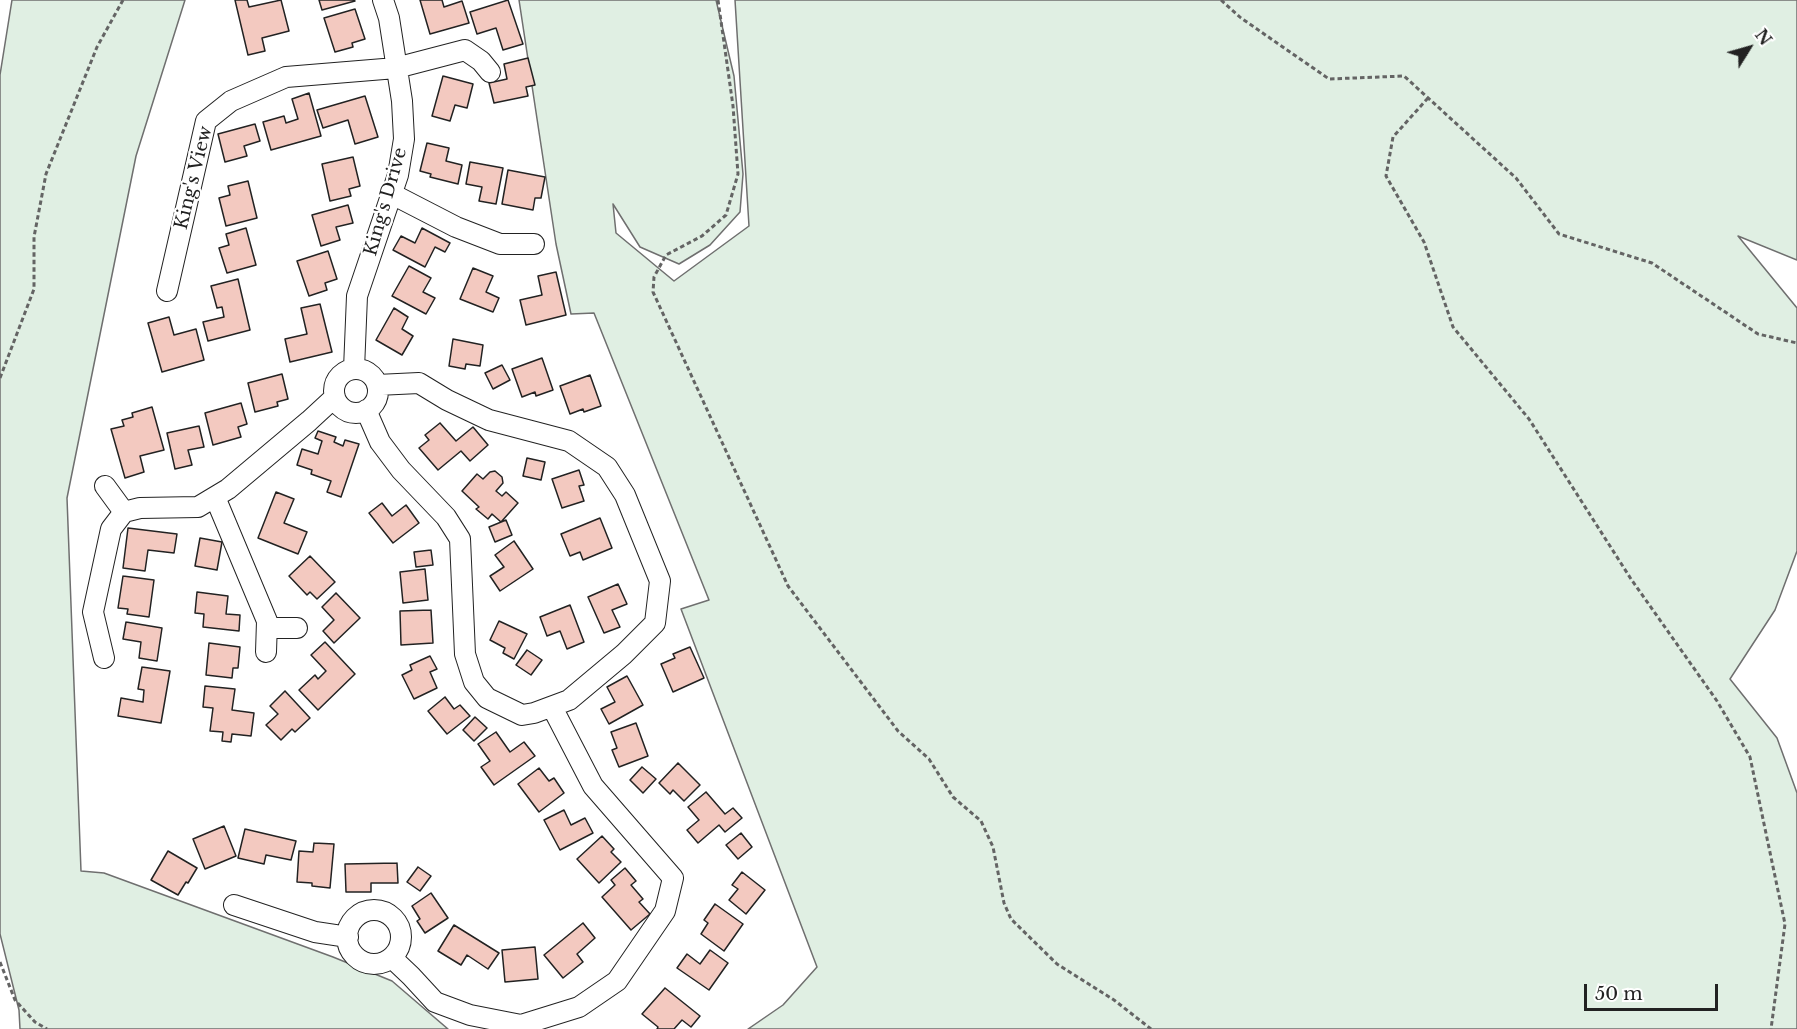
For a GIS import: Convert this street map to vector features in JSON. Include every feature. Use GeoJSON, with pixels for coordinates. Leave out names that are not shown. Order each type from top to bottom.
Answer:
{"type":"FeatureCollection","features":[{"type":"Feature","properties":{"kind":"street","name":"King's Drive"},"geometry":{"type":"LineString","coordinates":[[354,369],[357,296],[392,194],[405,139],[390,18],[383,0]]}},
{"type":"Feature","properties":{"kind":"street","name":"King's View"},"geometry":{"type":"LineString","coordinates":[[167,291],[206,121],[231,101],[286,77],[396,68],[465,50],[481,61],[490,72]]}},
{"type":"Feature","properties":{"kind":"street"},"geometry":{"type":"LineString","coordinates":[[392,194],[456,227],[500,244],[534,244]]}},
{"type":"Feature","properties":{"kind":"street"},"geometry":{"type":"LineString","coordinates":[[354,369],[360,369],[371,375],[377,386],[375,399],[366,410],[354,412],[347,411],[337,402],[334,390],[338,378],[354,369]]}},
{"type":"Feature","properties":{"kind":"street"},"geometry":{"type":"LineString","coordinates":[[366,410],[380,442],[401,470],[446,517],[460,539],[465,654],[474,682],[487,698],[522,715],[569,700],[624,654],[655,623],[660,582],[625,495],[607,467],[569,441],[489,420],[447,400],[419,383],[377,386]]}},
{"type":"Feature","properties":{"kind":"street"},"geometry":{"type":"LineString","coordinates":[[104,658],[93,612],[111,529],[124,512],[140,508],[198,507],[228,489],[335,397]]}},
{"type":"Feature","properties":{"kind":"street"},"geometry":{"type":"LineString","coordinates":[[105,486],[124,512]]}},
{"type":"Feature","properties":{"kind":"street"},"geometry":{"type":"LineString","coordinates":[[215,496],[267,621],[266,652]]}},
{"type":"Feature","properties":{"kind":"street"},"geometry":{"type":"LineString","coordinates":[[267,628],[297,628]]}},
{"type":"Feature","properties":{"kind":"street"},"geometry":{"type":"LineString","coordinates":[[392,958],[435,1002],[470,1015],[521,1025],[579,1007],[617,981],[665,911],[673,878],[593,786],[552,707]]}},
{"type":"Feature","properties":{"kind":"street"},"geometry":{"type":"LineString","coordinates":[[234,905],[315,932],[348,937]]}},
{"type":"Feature","properties":{"kind":"street"},"geometry":{"type":"LineString","coordinates":[[374,909],[387,912],[397,920],[402,932],[397,952],[392,958],[378,964],[361,962],[348,948],[348,937],[348,927],[358,914],[374,909]]}},
{"type":"Feature","properties":{"kind":"path"},"geometry":{"type":"LineString","coordinates":[[0,378],[34,289],[34,237],[46,174],[97,47],[123,0]]}},
{"type":"Feature","properties":{"kind":"path"},"geometry":{"type":"LineString","coordinates":[[718,0],[734,106],[738,174],[726,215],[702,236],[666,255],[654,277],[653,292],[788,586],[898,731],[929,759],[953,797],[981,821],[993,847],[1004,903],[1011,919],[1057,964],[1113,1000],[1151,1029]]}},
{"type":"Feature","properties":{"kind":"path"},"geometry":{"type":"LineString","coordinates":[[1221,0],[1241,18],[1329,79],[1404,76],[1516,178],[1559,234],[1652,263],[1758,334],[1797,343]]}},
{"type":"Feature","properties":{"kind":"path"},"geometry":{"type":"LineString","coordinates":[[1428,98],[1393,137],[1386,176],[1424,242],[1453,327],[1529,419],[1631,579],[1717,701],[1750,757],[1785,924],[1771,1029]]}},
{"type":"Feature","properties":{"kind":"path"},"geometry":{"type":"LineString","coordinates":[[0,962],[15,1000],[35,1022],[47,1029]]}},
{"type":"Feature","properties":{"kind":"green space"},"geometry":{"type":"Polygon","coordinates":[[[12,0],[185,0],[136,156],[67,498],[81,871],[104,873],[392,981],[448,1029],[20,1029],[19,1010],[0,934],[0,75],[12,0]]]}},
{"type":"Feature","properties":{"kind":"green space"},"geometry":{"type":"Polygon","coordinates":[[[519,0],[716,0],[734,76],[743,174],[740,212],[710,245],[679,264],[640,247],[613,204],[616,233],[674,281],[749,226],[735,0],[1797,0],[1797,260],[1738,236],[1797,308],[1797,551],[1775,610],[1730,679],[1777,738],[1797,793],[1797,1029],[748,1029],[783,1005],[817,967],[681,609],[709,600],[594,313],[571,314],[556,244],[519,0]]]}},
{"type":"Feature","properties":{"kind":"building"},"geometry":{"type":"Polygon","coordinates":[[[235,0],[247,0],[249,7],[281,0],[289,31],[262,38],[265,51],[248,55],[235,0]]]}},
{"type":"Feature","properties":{"kind":"building"},"geometry":{"type":"Polygon","coordinates":[[[319,0],[354,0],[355,1],[322,10],[319,0]]]}},
{"type":"Feature","properties":{"kind":"building"},"geometry":{"type":"Polygon","coordinates":[[[420,0],[442,0],[444,7],[462,1],[469,23],[430,34],[420,0]]]}},
{"type":"Feature","properties":{"kind":"building"},"geometry":{"type":"Polygon","coordinates":[[[508,0],[523,44],[503,50],[496,28],[477,34],[470,12],[508,0]]]}},
{"type":"Feature","properties":{"kind":"building"},"geometry":{"type":"Polygon","coordinates":[[[355,9],[365,39],[352,43],[353,47],[335,52],[324,18],[355,9]]]}},
{"type":"Feature","properties":{"kind":"building"},"geometry":{"type":"Polygon","coordinates":[[[528,58],[535,85],[526,87],[528,96],[494,103],[489,83],[507,79],[504,64],[528,58]]]}},
{"type":"Feature","properties":{"kind":"building"},"geometry":{"type":"Polygon","coordinates":[[[443,76],[473,84],[467,108],[455,105],[450,121],[432,116],[443,76]]]}},
{"type":"Feature","properties":{"kind":"building"},"geometry":{"type":"Polygon","coordinates":[[[309,93],[321,136],[271,150],[263,122],[284,116],[286,123],[298,119],[292,99],[309,93]]]}},
{"type":"Feature","properties":{"kind":"building"},"geometry":{"type":"Polygon","coordinates":[[[365,96],[378,137],[355,144],[348,120],[323,128],[317,110],[365,96]]]}},
{"type":"Feature","properties":{"kind":"building"},"geometry":{"type":"Polygon","coordinates":[[[255,124],[260,141],[244,146],[247,156],[225,162],[218,134],[255,124]]]}},
{"type":"Feature","properties":{"kind":"building"},"geometry":{"type":"Polygon","coordinates":[[[427,143],[449,148],[446,161],[462,165],[458,184],[430,177],[431,174],[420,171],[427,143]]]}},
{"type":"Feature","properties":{"kind":"building"},"geometry":{"type":"Polygon","coordinates":[[[353,157],[360,186],[349,189],[351,196],[330,201],[322,164],[353,157]]]}},
{"type":"Feature","properties":{"kind":"building"},"geometry":{"type":"Polygon","coordinates":[[[470,162],[503,168],[496,204],[479,201],[482,187],[466,184],[470,162]]]}},
{"type":"Feature","properties":{"kind":"building"},"geometry":{"type":"Polygon","coordinates":[[[508,170],[545,177],[541,198],[535,198],[533,210],[502,204],[508,170]]]}},
{"type":"Feature","properties":{"kind":"building"},"geometry":{"type":"Polygon","coordinates":[[[248,181],[257,218],[226,226],[219,198],[230,195],[228,186],[248,181]]]}},
{"type":"Feature","properties":{"kind":"building"},"geometry":{"type":"Polygon","coordinates":[[[348,205],[353,223],[336,227],[340,240],[321,246],[312,215],[348,205]]]}},
{"type":"Feature","properties":{"kind":"building"},"geometry":{"type":"Polygon","coordinates":[[[246,228],[256,265],[227,273],[219,248],[229,245],[226,234],[246,228]]]}},
{"type":"Feature","properties":{"kind":"building"},"geometry":{"type":"Polygon","coordinates":[[[422,228],[450,243],[445,252],[435,247],[425,267],[393,250],[401,236],[415,243],[422,228]]]}},
{"type":"Feature","properties":{"kind":"building"},"geometry":{"type":"Polygon","coordinates":[[[328,251],[337,279],[325,283],[327,290],[309,296],[297,261],[328,251]]]}},
{"type":"Feature","properties":{"kind":"building"},"geometry":{"type":"Polygon","coordinates":[[[409,266],[431,278],[423,292],[435,298],[426,314],[392,296],[409,266]]]}},
{"type":"Feature","properties":{"kind":"building"},"geometry":{"type":"Polygon","coordinates":[[[473,268],[493,276],[486,292],[499,298],[493,312],[460,299],[473,268]]]}},
{"type":"Feature","properties":{"kind":"building"},"geometry":{"type":"Polygon","coordinates":[[[556,272],[566,315],[526,325],[520,300],[542,295],[538,276],[556,272]]]}},
{"type":"Feature","properties":{"kind":"building"},"geometry":{"type":"Polygon","coordinates":[[[238,279],[250,330],[208,341],[203,322],[224,317],[222,307],[217,308],[211,286],[238,279]]]}},
{"type":"Feature","properties":{"kind":"building"},"geometry":{"type":"Polygon","coordinates":[[[320,304],[332,352],[290,362],[285,339],[307,334],[301,308],[320,304]]]}},
{"type":"Feature","properties":{"kind":"building"},"geometry":{"type":"Polygon","coordinates":[[[394,308],[408,317],[402,329],[413,336],[402,355],[376,340],[394,308]]]}},
{"type":"Feature","properties":{"kind":"building"},"geometry":{"type":"Polygon","coordinates":[[[169,317],[174,335],[196,329],[204,360],[162,372],[148,323],[169,317]]]}},
{"type":"Feature","properties":{"kind":"building"},"geometry":{"type":"Polygon","coordinates":[[[453,339],[483,345],[480,366],[466,364],[465,369],[449,366],[453,339]]]}},
{"type":"Feature","properties":{"kind":"building"},"geometry":{"type":"Polygon","coordinates":[[[542,358],[553,390],[536,396],[535,392],[522,397],[512,369],[542,358]]]}},
{"type":"Feature","properties":{"kind":"building"},"geometry":{"type":"Polygon","coordinates":[[[502,365],[510,380],[493,389],[485,373],[502,365]]]}},
{"type":"Feature","properties":{"kind":"building"},"geometry":{"type":"Polygon","coordinates":[[[282,374],[288,399],[277,402],[278,406],[255,412],[248,383],[282,374]]]}},
{"type":"Feature","properties":{"kind":"building"},"geometry":{"type":"Polygon","coordinates":[[[590,375],[601,406],[570,414],[560,386],[590,375]]]}},
{"type":"Feature","properties":{"kind":"building"},"geometry":{"type":"Polygon","coordinates":[[[241,403],[247,424],[238,427],[241,437],[213,445],[205,413],[241,403]]]}},
{"type":"Feature","properties":{"kind":"building"},"geometry":{"type":"Polygon","coordinates":[[[152,407],[164,450],[140,456],[144,472],[125,478],[111,429],[124,426],[122,420],[133,417],[132,413],[152,407]]]}},
{"type":"Feature","properties":{"kind":"building"},"geometry":{"type":"Polygon","coordinates":[[[440,423],[456,441],[473,427],[488,445],[470,461],[461,451],[438,470],[419,448],[429,440],[425,435],[440,423]]]}},
{"type":"Feature","properties":{"kind":"building"},"geometry":{"type":"Polygon","coordinates":[[[199,426],[204,447],[188,450],[192,465],[175,469],[167,433],[199,426]]]}},
{"type":"Feature","properties":{"kind":"building"},"geometry":{"type":"Polygon","coordinates":[[[318,431],[336,437],[334,442],[343,446],[345,440],[359,444],[341,497],[327,492],[331,481],[311,474],[312,470],[297,465],[302,449],[318,454],[322,441],[315,438],[318,431]]]}},
{"type":"Feature","properties":{"kind":"building"},"geometry":{"type":"Polygon","coordinates":[[[527,458],[545,462],[541,480],[523,476],[527,458]]]}},
{"type":"Feature","properties":{"kind":"building"},"geometry":{"type":"Polygon","coordinates":[[[579,470],[584,485],[579,486],[584,501],[562,508],[552,479],[579,470]]]}},
{"type":"Feature","properties":{"kind":"building"},"geometry":{"type":"Polygon","coordinates":[[[495,471],[502,477],[503,483],[496,491],[502,496],[506,492],[518,503],[501,522],[492,514],[488,519],[476,509],[479,507],[462,491],[477,474],[483,479],[490,472],[495,471]]]}},
{"type":"Feature","properties":{"kind":"building"},"geometry":{"type":"Polygon","coordinates":[[[276,492],[294,499],[284,523],[307,532],[298,554],[258,538],[276,492]]]}},
{"type":"Feature","properties":{"kind":"building"},"geometry":{"type":"Polygon","coordinates":[[[382,503],[392,516],[406,505],[419,523],[393,543],[369,513],[382,503]]]}},
{"type":"Feature","properties":{"kind":"building"},"geometry":{"type":"Polygon","coordinates":[[[600,518],[612,548],[583,560],[580,552],[570,556],[561,534],[600,518]]]}},
{"type":"Feature","properties":{"kind":"building"},"geometry":{"type":"Polygon","coordinates":[[[506,520],[512,535],[495,542],[489,527],[506,520]]]}},
{"type":"Feature","properties":{"kind":"building"},"geometry":{"type":"Polygon","coordinates":[[[128,528],[177,534],[174,553],[148,550],[145,571],[123,568],[128,528]]]}},
{"type":"Feature","properties":{"kind":"building"},"geometry":{"type":"Polygon","coordinates":[[[200,538],[222,542],[217,570],[195,566],[200,538]]]}},
{"type":"Feature","properties":{"kind":"building"},"geometry":{"type":"Polygon","coordinates":[[[514,541],[533,569],[500,591],[490,576],[504,567],[495,555],[514,541]]]}},
{"type":"Feature","properties":{"kind":"building"},"geometry":{"type":"Polygon","coordinates":[[[431,550],[433,565],[416,567],[414,552],[431,550]]]}},
{"type":"Feature","properties":{"kind":"building"},"geometry":{"type":"Polygon","coordinates":[[[310,556],[335,582],[317,599],[310,592],[307,595],[289,576],[310,556]]]}},
{"type":"Feature","properties":{"kind":"building"},"geometry":{"type":"Polygon","coordinates":[[[425,569],[428,600],[403,603],[400,572],[425,569]]]}},
{"type":"Feature","properties":{"kind":"building"},"geometry":{"type":"Polygon","coordinates":[[[123,576],[154,580],[149,617],[127,614],[128,609],[118,608],[123,576]]]}},
{"type":"Feature","properties":{"kind":"building"},"geometry":{"type":"Polygon","coordinates":[[[618,584],[627,604],[612,610],[620,627],[604,633],[588,597],[618,584]]]}},
{"type":"Feature","properties":{"kind":"building"},"geometry":{"type":"Polygon","coordinates":[[[197,592],[228,596],[226,614],[240,615],[239,631],[203,627],[204,614],[195,613],[197,592]]]}},
{"type":"Feature","properties":{"kind":"building"},"geometry":{"type":"Polygon","coordinates":[[[336,593],[360,618],[334,643],[323,631],[334,620],[322,607],[336,593]]]}},
{"type":"Feature","properties":{"kind":"building"},"geometry":{"type":"Polygon","coordinates":[[[570,605],[584,642],[567,649],[560,631],[547,636],[540,617],[570,605]]]}},
{"type":"Feature","properties":{"kind":"building"},"geometry":{"type":"Polygon","coordinates":[[[431,610],[433,643],[401,645],[400,611],[431,610]]]}},
{"type":"Feature","properties":{"kind":"building"},"geometry":{"type":"Polygon","coordinates":[[[499,621],[527,634],[514,659],[503,653],[505,648],[490,640],[499,621]]]}},
{"type":"Feature","properties":{"kind":"building"},"geometry":{"type":"Polygon","coordinates":[[[126,622],[162,628],[157,661],[139,658],[141,642],[123,639],[126,622]]]}},
{"type":"Feature","properties":{"kind":"building"},"geometry":{"type":"Polygon","coordinates":[[[325,642],[355,674],[318,710],[299,690],[315,675],[318,679],[326,671],[311,655],[325,642]]]}},
{"type":"Feature","properties":{"kind":"building"},"geometry":{"type":"Polygon","coordinates":[[[209,643],[240,647],[238,668],[233,668],[232,678],[206,675],[209,643]]]}},
{"type":"Feature","properties":{"kind":"building"},"geometry":{"type":"Polygon","coordinates":[[[690,647],[704,678],[673,692],[661,664],[675,658],[673,654],[690,647]]]}},
{"type":"Feature","properties":{"kind":"building"},"geometry":{"type":"Polygon","coordinates":[[[527,650],[542,660],[531,675],[516,665],[527,650]]]}},
{"type":"Feature","properties":{"kind":"building"},"geometry":{"type":"Polygon","coordinates":[[[430,656],[437,669],[430,672],[437,688],[414,699],[402,675],[412,670],[410,665],[430,656]]]}},
{"type":"Feature","properties":{"kind":"building"},"geometry":{"type":"Polygon","coordinates":[[[142,667],[170,671],[161,723],[118,716],[121,698],[143,702],[144,690],[138,689],[142,667]]]}},
{"type":"Feature","properties":{"kind":"building"},"geometry":{"type":"Polygon","coordinates":[[[627,676],[643,705],[609,724],[601,709],[615,702],[607,687],[627,676]]]}},
{"type":"Feature","properties":{"kind":"building"},"geometry":{"type":"Polygon","coordinates":[[[205,686],[235,689],[232,710],[254,713],[251,736],[232,734],[231,742],[222,741],[223,732],[210,731],[213,708],[203,707],[205,686]]]}},
{"type":"Feature","properties":{"kind":"building"},"geometry":{"type":"Polygon","coordinates":[[[285,691],[310,718],[295,732],[292,729],[281,740],[266,725],[278,714],[270,706],[285,691]]]}},
{"type":"Feature","properties":{"kind":"building"},"geometry":{"type":"Polygon","coordinates":[[[445,697],[454,709],[460,705],[470,716],[447,734],[428,711],[445,697]]]}},
{"type":"Feature","properties":{"kind":"building"},"geometry":{"type":"Polygon","coordinates":[[[475,717],[487,728],[474,741],[463,730],[475,717]]]}},
{"type":"Feature","properties":{"kind":"building"},"geometry":{"type":"Polygon","coordinates":[[[636,723],[648,756],[619,767],[612,750],[617,748],[611,732],[636,723]]]}},
{"type":"Feature","properties":{"kind":"building"},"geometry":{"type":"Polygon","coordinates":[[[496,732],[510,752],[524,742],[535,756],[494,785],[481,767],[490,761],[478,744],[496,732]]]}},
{"type":"Feature","properties":{"kind":"building"},"geometry":{"type":"Polygon","coordinates":[[[678,763],[700,785],[684,801],[673,790],[670,794],[659,783],[678,763]]]}},
{"type":"Feature","properties":{"kind":"building"},"geometry":{"type":"Polygon","coordinates":[[[642,767],[656,779],[643,793],[630,780],[642,767]]]}},
{"type":"Feature","properties":{"kind":"building"},"geometry":{"type":"Polygon","coordinates":[[[539,768],[549,781],[554,778],[564,793],[539,812],[518,784],[539,768]]]}},
{"type":"Feature","properties":{"kind":"building"},"geometry":{"type":"Polygon","coordinates":[[[706,792],[725,814],[733,808],[742,818],[725,832],[719,825],[698,843],[687,830],[699,820],[688,807],[706,792]]]}},
{"type":"Feature","properties":{"kind":"building"},"geometry":{"type":"Polygon","coordinates":[[[564,810],[571,825],[585,818],[593,833],[560,850],[544,820],[564,810]]]}},
{"type":"Feature","properties":{"kind":"building"},"geometry":{"type":"Polygon","coordinates":[[[224,826],[236,856],[205,869],[193,839],[224,826]]]}},
{"type":"Feature","properties":{"kind":"building"},"geometry":{"type":"Polygon","coordinates":[[[245,829],[296,841],[291,860],[266,855],[264,864],[238,858],[245,829]]]}},
{"type":"Feature","properties":{"kind":"building"},"geometry":{"type":"Polygon","coordinates":[[[741,833],[752,847],[738,859],[726,845],[741,833]]]}},
{"type":"Feature","properties":{"kind":"building"},"geometry":{"type":"Polygon","coordinates":[[[602,836],[614,849],[611,852],[621,862],[599,883],[577,859],[602,836]]]}},
{"type":"Feature","properties":{"kind":"building"},"geometry":{"type":"Polygon","coordinates":[[[314,843],[334,844],[330,888],[297,882],[299,851],[313,852],[314,843]]]}},
{"type":"Feature","properties":{"kind":"building"},"geometry":{"type":"Polygon","coordinates":[[[168,851],[197,868],[178,895],[151,880],[168,851]]]}},
{"type":"Feature","properties":{"kind":"building"},"geometry":{"type":"Polygon","coordinates":[[[397,863],[398,883],[371,883],[371,892],[346,892],[345,864],[397,863]]]}},
{"type":"Feature","properties":{"kind":"building"},"geometry":{"type":"Polygon","coordinates":[[[418,867],[431,876],[420,891],[407,882],[418,867]]]}},
{"type":"Feature","properties":{"kind":"building"},"geometry":{"type":"Polygon","coordinates":[[[625,868],[636,881],[631,885],[643,899],[639,902],[650,914],[631,930],[602,897],[615,885],[611,880],[625,868]]]}},
{"type":"Feature","properties":{"kind":"building"},"geometry":{"type":"Polygon","coordinates":[[[742,872],[765,890],[746,914],[729,900],[738,889],[732,885],[742,872]]]}},
{"type":"Feature","properties":{"kind":"building"},"geometry":{"type":"Polygon","coordinates":[[[431,893],[448,918],[425,933],[417,921],[420,919],[412,906],[431,893]]]}},
{"type":"Feature","properties":{"kind":"building"},"geometry":{"type":"Polygon","coordinates":[[[715,904],[743,924],[724,951],[701,934],[708,923],[704,920],[715,904]]]}},
{"type":"Feature","properties":{"kind":"building"},"geometry":{"type":"Polygon","coordinates":[[[583,923],[595,938],[577,954],[583,962],[563,978],[544,955],[583,923]]]}},
{"type":"Feature","properties":{"kind":"building"},"geometry":{"type":"Polygon","coordinates":[[[454,925],[499,953],[488,969],[467,955],[461,965],[438,951],[454,925]]]}},
{"type":"Feature","properties":{"kind":"building"},"geometry":{"type":"Polygon","coordinates":[[[535,947],[538,979],[505,982],[502,950],[535,947]]]}},
{"type":"Feature","properties":{"kind":"building"},"geometry":{"type":"Polygon","coordinates":[[[710,950],[728,963],[709,990],[677,968],[687,954],[700,964],[710,950]]]}},
{"type":"Feature","properties":{"kind":"building"},"geometry":{"type":"Polygon","coordinates":[[[665,988],[700,1016],[691,1027],[682,1020],[674,1029],[657,1029],[658,1027],[642,1014],[665,988]]]}}]}
